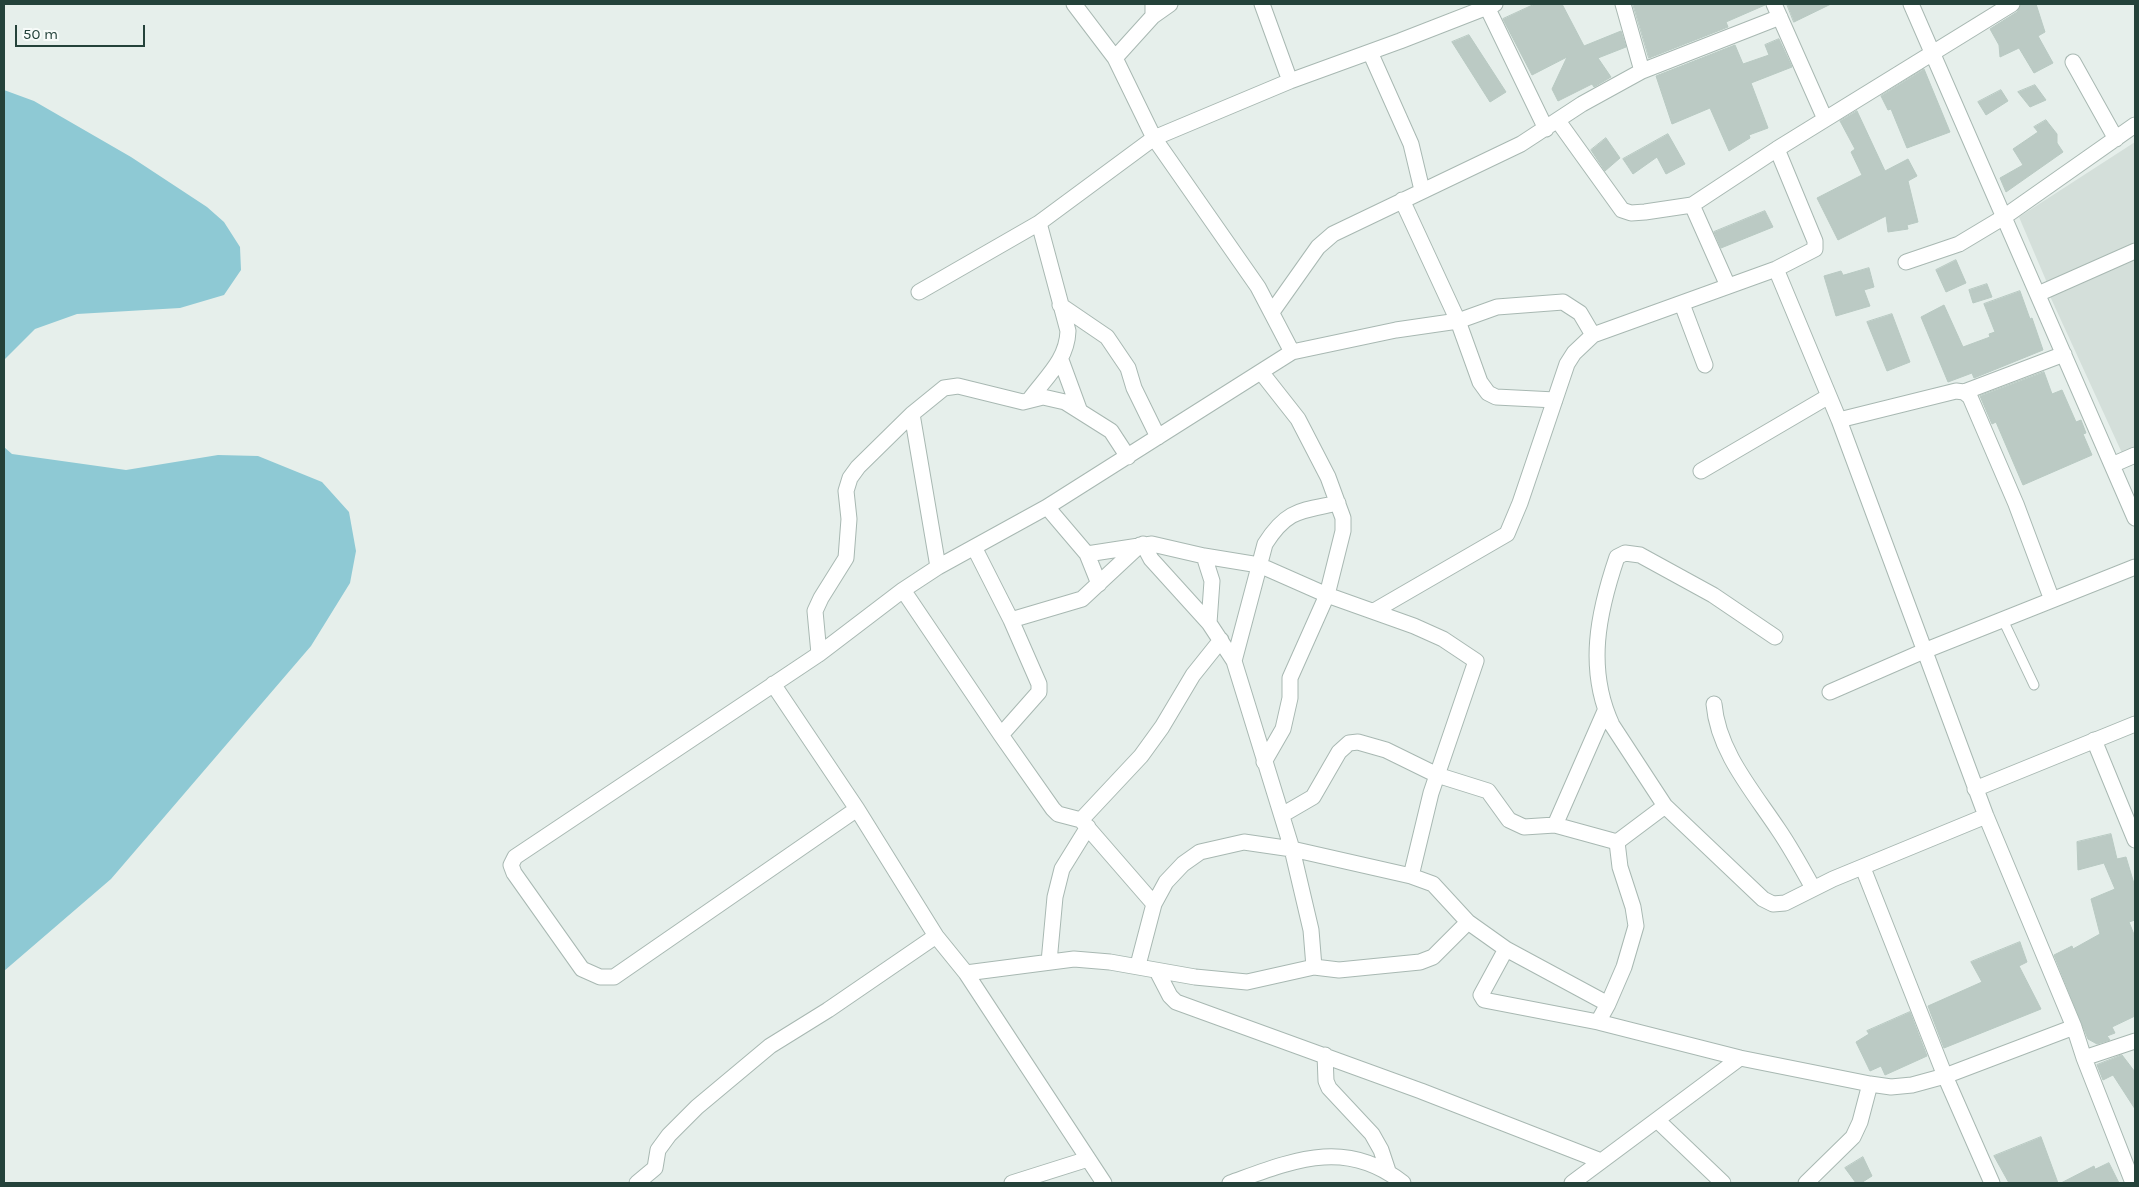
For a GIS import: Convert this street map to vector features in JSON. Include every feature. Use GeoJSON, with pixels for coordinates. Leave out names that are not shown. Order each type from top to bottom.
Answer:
{"type":"FeatureCollection","features":[{"type":"Feature","properties":{"kind":"street"},"geometry":{"type":"LineString","coordinates":[[1074,4],[1115,58],[1154,138],[1258,287],[1292,352]]}},
{"type":"Feature","properties":{"kind":"street"},"geometry":{"type":"LineString","coordinates":[[1115,58],[1153,10],[1170,4]]}},
{"type":"Feature","properties":{"kind":"street"},"geometry":{"type":"LineString","coordinates":[[1262,4],[1290,80]]}},
{"type":"Feature","properties":{"kind":"street"},"geometry":{"type":"LineString","coordinates":[[1623,4],[1642,71]]}},
{"type":"Feature","properties":{"kind":"street"},"geometry":{"type":"LineString","coordinates":[[1911,4],[2135,518]]}},
{"type":"Feature","properties":{"kind":"street"},"geometry":{"type":"LineString","coordinates":[[919,292],[1039,223],[1154,138],[1290,80],[1370,52],[1491,5],[1552,125],[1622,210],[1631,213],[1692,204],[1825,119],[2012,4]]}},
{"type":"Feature","properties":{"kind":"street"},"geometry":{"type":"LineString","coordinates":[[1272,312],[1324,240],[1422,190],[1521,144],[1642,71],[1777,10],[1825,119]]}},
{"type":"Feature","properties":{"kind":"street"},"geometry":{"type":"LineString","coordinates":[[1370,52],[1411,144],[1422,190]]}},
{"type":"Feature","properties":{"kind":"street"},"geometry":{"type":"LineString","coordinates":[[2073,62],[2116,139]]}},
{"type":"Feature","properties":{"kind":"street"},"geometry":{"type":"LineString","coordinates":[[1906,262],[1947,250],[2004,217],[2135,125]]}},
{"type":"Feature","properties":{"kind":"street"},"geometry":{"type":"LineString","coordinates":[[1374,611],[1507,534],[1520,503],[1571,357],[1593,335],[1776,269],[1809,254],[1815,249],[1815,241],[1777,149]]}},
{"type":"Feature","properties":{"kind":"street"},"geometry":{"type":"LineString","coordinates":[[1402,200],[1458,321],[1480,382],[1488,393],[1496,397],[1555,400]]}},
{"type":"Feature","properties":{"kind":"street"},"geometry":{"type":"LineString","coordinates":[[1692,204],[1728,286]]}},
{"type":"Feature","properties":{"kind":"street"},"geometry":{"type":"LineString","coordinates":[[1030,400],[1061,360],[1067,342],[1068,331],[1039,223]]}},
{"type":"Feature","properties":{"kind":"street"},"geometry":{"type":"LineString","coordinates":[[2038,294],[2135,250]]}},
{"type":"Feature","properties":{"kind":"street"},"geometry":{"type":"LineString","coordinates":[[1776,269],[1840,420],[1975,789],[2074,1027],[2084,1058],[2133,1183]]}},
{"type":"Feature","properties":{"kind":"street"},"geometry":{"type":"LineString","coordinates":[[856,809],[614,977],[600,977],[582,969],[514,873],[511,864],[515,857],[819,654],[903,590],[938,567],[1047,507],[1292,352],[1396,330],[1458,321],[1497,307],[1563,302],[1580,313],[1593,335]]}},
{"type":"Feature","properties":{"kind":"street"},"geometry":{"type":"LineString","coordinates":[[1060,304],[1100,330],[1118,351],[1158,437]]}},
{"type":"Feature","properties":{"kind":"street"},"geometry":{"type":"LineString","coordinates":[[1682,304],[1705,365]]}},
{"type":"Feature","properties":{"kind":"street"},"geometry":{"type":"LineString","coordinates":[[1840,420],[1956,391],[1964,392],[2064,354]]}},
{"type":"Feature","properties":{"kind":"street"},"geometry":{"type":"LineString","coordinates":[[1061,360],[1079,409]]}},
{"type":"Feature","properties":{"kind":"street"},"geometry":{"type":"LineString","coordinates":[[1261,372],[1298,419],[1328,477],[1343,518],[1343,531],[1327,595],[1290,678],[1290,698],[1283,729],[1264,762]]}},
{"type":"Feature","properties":{"kind":"street"},"geometry":{"type":"LineString","coordinates":[[819,654],[815,611],[820,598],[846,558],[849,518],[846,491],[850,478],[858,467],[912,414],[944,388],[958,386],[1016,401],[1043,397],[1058,399],[1079,409],[1111,431],[1128,457]]}},
{"type":"Feature","properties":{"kind":"street"},"geometry":{"type":"LineString","coordinates":[[1964,392],[1970,397],[2016,504],[2052,600]]}},
{"type":"Feature","properties":{"kind":"street"},"geometry":{"type":"LineString","coordinates":[[1700,471],[1829,396]]}},
{"type":"Feature","properties":{"kind":"street"},"geometry":{"type":"LineString","coordinates":[[912,414],[938,567]]}},
{"type":"Feature","properties":{"kind":"street"},"geometry":{"type":"LineString","coordinates":[[2112,465],[2135,455]]}},
{"type":"Feature","properties":{"kind":"street"},"geometry":{"type":"LineString","coordinates":[[1234,661],[1265,544],[1283,519],[1298,512],[1338,503]]}},
{"type":"Feature","properties":{"kind":"street"},"geometry":{"type":"LineString","coordinates":[[1047,507],[1087,554],[1099,584]]}},
{"type":"Feature","properties":{"kind":"street"},"geometry":{"type":"LineString","coordinates":[[1087,554],[1141,545],[1170,546],[1204,556],[1259,565],[1327,595],[1374,611],[1443,639],[1476,661],[1437,775],[1411,876]]}},
{"type":"Feature","properties":{"kind":"street"},"geometry":{"type":"LineString","coordinates":[[1011,620],[1082,599],[1141,545]]}},
{"type":"Feature","properties":{"kind":"street"},"geometry":{"type":"LineString","coordinates":[[1141,545],[1151,559],[1208,623],[1234,661],[1292,849],[1311,930],[1314,967]]}},
{"type":"Feature","properties":{"kind":"street"},"geometry":{"type":"LineString","coordinates":[[975,548],[1011,620],[1039,684],[1039,692],[1001,735]]}},
{"type":"Feature","properties":{"kind":"street"},"geometry":{"type":"LineString","coordinates":[[1775,637],[1713,595],[1640,555],[1625,553],[1617,557],[1604,593],[1597,631],[1597,673],[1605,711],[1619,738],[1665,806],[1763,899],[1773,904],[1784,903],[1813,888],[1986,816]]}},
{"type":"Feature","properties":{"kind":"street"},"geometry":{"type":"LineString","coordinates":[[1204,556],[1212,581],[1208,623]]}},
{"type":"Feature","properties":{"kind":"street"},"geometry":{"type":"LineString","coordinates":[[1212,581],[1232,560]]}},
{"type":"Feature","properties":{"kind":"street"},"geometry":{"type":"LineString","coordinates":[[1830,692],[1924,651],[2135,567]]}},
{"type":"Feature","properties":{"kind":"street"},"geometry":{"type":"LineString","coordinates":[[903,590],[1001,735],[1058,814],[1084,824],[1154,904]]}},
{"type":"Feature","properties":{"kind":"street"},"geometry":{"type":"LineString","coordinates":[[1049,962],[1055,897],[1062,869],[1084,824],[1141,756],[1162,727],[1192,675],[1221,640]]}},
{"type":"Feature","properties":{"kind":"street"},"geometry":{"type":"LineString","coordinates":[[773,684],[856,809],[936,936],[966,973],[1104,1183]]}},
{"type":"Feature","properties":{"kind":"street"},"geometry":{"type":"LineString","coordinates":[[1714,704],[1715,723],[1727,750],[1789,845],[1813,888]]}},
{"type":"Feature","properties":{"kind":"street"},"geometry":{"type":"LineString","coordinates":[[1555,825],[1605,711]]}},
{"type":"Feature","properties":{"kind":"street"},"geometry":{"type":"LineString","coordinates":[[1975,789],[2135,724]]}},
{"type":"Feature","properties":{"kind":"street"},"geometry":{"type":"LineString","coordinates":[[2094,740],[2135,840]]}},
{"type":"Feature","properties":{"kind":"street"},"geometry":{"type":"LineString","coordinates":[[1282,815],[1317,792],[1338,752],[1349,743],[1358,742],[1386,750],[1437,775],[1488,791],[1509,820],[1524,827],[1555,825],[1617,842]]}},
{"type":"Feature","properties":{"kind":"street"},"geometry":{"type":"LineString","coordinates":[[1617,842],[1665,806]]}},
{"type":"Feature","properties":{"kind":"street"},"geometry":{"type":"LineString","coordinates":[[1138,965],[1154,904],[1172,876],[1183,864],[1200,852],[1244,842],[1292,849],[1411,876],[1437,887],[1468,922],[1506,949],[1608,1004]]}},
{"type":"Feature","properties":{"kind":"street"},"geometry":{"type":"LineString","coordinates":[[1598,1022],[1624,967],[1636,926],[1634,906],[1620,867],[1617,842]]}},
{"type":"Feature","properties":{"kind":"street"},"geometry":{"type":"LineString","coordinates":[[1863,868],[1945,1076],[1992,1183]]}},
{"type":"Feature","properties":{"kind":"street"},"geometry":{"type":"LineString","coordinates":[[966,973],[1074,959],[1138,965],[1157,971],[1248,982],[1314,967],[1339,970],[1420,962],[1433,958],[1468,922]]}},
{"type":"Feature","properties":{"kind":"street"},"geometry":{"type":"LineString","coordinates":[[637,1183],[655,1168],[658,1150],[669,1135],[697,1108],[770,1046],[828,1010],[936,936]]}},
{"type":"Feature","properties":{"kind":"street"},"geometry":{"type":"LineString","coordinates":[[1506,949],[1481,994],[1482,998],[1598,1022],[1740,1058],[1891,1087],[1912,1085],[1945,1076],[2074,1027]]}},
{"type":"Feature","properties":{"kind":"street"},"geometry":{"type":"LineString","coordinates":[[1157,971],[1170,996],[1176,1002],[1325,1055],[1601,1160]]}},
{"type":"Feature","properties":{"kind":"street"},"geometry":{"type":"LineString","coordinates":[[2084,1058],[2135,1041]]}},
{"type":"Feature","properties":{"kind":"street"},"geometry":{"type":"LineString","coordinates":[[1325,1055],[1326,1081],[1329,1088],[1372,1134],[1381,1150],[1388,1171]]}},
{"type":"Feature","properties":{"kind":"street"},"geometry":{"type":"LineString","coordinates":[[1572,1183],[1740,1058]]}},
{"type":"Feature","properties":{"kind":"street"},"geometry":{"type":"LineString","coordinates":[[1808,1182],[1853,1137],[1860,1122],[1870,1084]]}},
{"type":"Feature","properties":{"kind":"street"},"geometry":{"type":"LineString","coordinates":[[1657,1120],[1723,1183]]}},
{"type":"Feature","properties":{"kind":"street"},"geometry":{"type":"LineString","coordinates":[[1230,1183],[1288,1163],[1323,1157],[1367,1161],[1388,1171],[1404,1183]]}},
{"type":"Feature","properties":{"kind":"street"},"geometry":{"type":"LineString","coordinates":[[1012,1183],[1088,1159]]}},
{"type":"Feature","properties":{"kind":"lane"},"geometry":{"type":"LineString","coordinates":[[2003,620],[2034,686]]}},
{"type":"Feature","properties":{"kind":"shaded area"},"geometry":{"type":"Polygon","coordinates":[[[2135,142],[2135,244],[2048,285],[2019,217],[2135,142]]]}},
{"type":"Feature","properties":{"kind":"shaded area"},"geometry":{"type":"Polygon","coordinates":[[[2135,258],[2135,446],[2122,453],[2049,294],[2135,258]]]}},
{"type":"Feature","properties":{"kind":"water"},"geometry":{"type":"Polygon","coordinates":[[[4,90],[34,101],[131,157],[207,207],[224,222],[240,247],[241,270],[224,295],[180,308],[77,314],[35,329],[4,360],[4,90]]]}},
{"type":"Feature","properties":{"kind":"water"},"geometry":{"type":"Polygon","coordinates":[[[4,447],[12,454],[126,470],[218,455],[258,456],[322,482],[349,512],[356,551],[350,583],[311,646],[111,879],[4,971],[4,447]]]}},
{"type":"Feature","properties":{"kind":"building"},"geometry":{"type":"Polygon","coordinates":[[[1535,4],[1562,4],[1584,46],[1621,31],[1626,47],[1598,58],[1611,77],[1594,87],[1592,84],[1558,101],[1552,89],[1567,57],[1532,75],[1503,19],[1535,4]]]}},
{"type":"Feature","properties":{"kind":"building"},"geometry":{"type":"Polygon","coordinates":[[[1633,4],[1765,5],[1726,22],[1728,27],[1649,58],[1633,4]]]}},
{"type":"Feature","properties":{"kind":"building"},"geometry":{"type":"Polygon","coordinates":[[[1787,4],[1831,4],[1794,22],[1787,4]]]}},
{"type":"Feature","properties":{"kind":"building"},"geometry":{"type":"Polygon","coordinates":[[[2021,4],[2036,4],[2045,32],[2038,36],[2053,63],[2034,73],[2019,48],[2000,57],[1999,45],[1990,29],[2017,12],[2021,4]]]}},
{"type":"Feature","properties":{"kind":"building"},"geometry":{"type":"Polygon","coordinates":[[[1469,35],[1506,92],[1490,102],[1452,42],[1469,35]]]}},
{"type":"Feature","properties":{"kind":"building"},"geometry":{"type":"Polygon","coordinates":[[[1779,39],[1792,67],[1751,83],[1768,128],[1749,135],[1750,138],[1729,151],[1710,108],[1672,124],[1656,76],[1735,45],[1743,64],[1769,55],[1765,45],[1779,39]]]}},
{"type":"Feature","properties":{"kind":"building"},"geometry":{"type":"Polygon","coordinates":[[[1924,69],[1950,132],[1907,148],[1891,109],[1888,110],[1881,96],[1924,69]]]}},
{"type":"Feature","properties":{"kind":"building"},"geometry":{"type":"Polygon","coordinates":[[[2035,85],[2046,100],[2030,107],[2018,92],[2035,85]]]}},
{"type":"Feature","properties":{"kind":"building"},"geometry":{"type":"Polygon","coordinates":[[[2001,90],[2008,101],[1986,115],[1978,102],[2001,90]]]}},
{"type":"Feature","properties":{"kind":"building"},"geometry":{"type":"Polygon","coordinates":[[[1857,111],[1885,171],[1908,159],[1917,176],[1908,181],[1918,222],[1907,225],[1908,229],[1888,232],[1886,216],[1838,240],[1817,198],[1862,175],[1851,152],[1855,149],[1840,121],[1857,111]]]}},
{"type":"Feature","properties":{"kind":"building"},"geometry":{"type":"Polygon","coordinates":[[[2046,120],[2057,134],[2057,143],[2063,152],[2006,192],[2000,178],[2023,165],[2013,149],[2038,132],[2034,127],[2046,120]]]}},
{"type":"Feature","properties":{"kind":"building"},"geometry":{"type":"Polygon","coordinates":[[[1668,134],[1685,164],[1666,174],[1657,157],[1633,174],[1623,159],[1668,134]]]}},
{"type":"Feature","properties":{"kind":"building"},"geometry":{"type":"Polygon","coordinates":[[[1606,138],[1620,158],[1605,171],[1591,150],[1606,138]]]}},
{"type":"Feature","properties":{"kind":"building"},"geometry":{"type":"Polygon","coordinates":[[[1765,211],[1773,227],[1721,248],[1714,232],[1765,211]]]}},
{"type":"Feature","properties":{"kind":"building"},"geometry":{"type":"Polygon","coordinates":[[[1956,260],[1966,283],[1946,292],[1936,270],[1956,260]]]}},
{"type":"Feature","properties":{"kind":"building"},"geometry":{"type":"Polygon","coordinates":[[[1869,268],[1874,287],[1864,290],[1870,306],[1836,316],[1824,276],[1841,271],[1843,275],[1869,268]]]}},
{"type":"Feature","properties":{"kind":"building"},"geometry":{"type":"Polygon","coordinates":[[[1987,284],[1992,297],[1973,303],[1969,290],[1987,284]]]}},
{"type":"Feature","properties":{"kind":"building"},"geometry":{"type":"Polygon","coordinates":[[[2020,291],[2043,350],[1974,378],[1972,373],[1948,382],[1921,317],[1944,305],[1963,347],[1990,337],[1989,334],[1995,332],[1984,304],[2020,291]]]}},
{"type":"Feature","properties":{"kind":"building"},"geometry":{"type":"Polygon","coordinates":[[[1892,314],[1910,362],[1887,371],[1867,322],[1892,314]]]}},
{"type":"Feature","properties":{"kind":"building"},"geometry":{"type":"Polygon","coordinates":[[[2044,372],[2052,394],[2062,390],[2076,422],[2081,420],[2086,433],[2083,434],[2092,455],[2023,485],[1996,422],[1992,424],[1980,396],[2044,372]]]}},
{"type":"Feature","properties":{"kind":"building"},"geometry":{"type":"Polygon","coordinates":[[[2111,834],[2117,859],[2126,857],[2135,887],[2135,920],[2129,922],[2135,937],[2135,1016],[2112,1027],[2115,1033],[2107,1036],[2110,1040],[2097,1044],[2088,1039],[2054,955],[2072,946],[2073,949],[2100,934],[2091,899],[2115,889],[2104,863],[2078,870],[2077,842],[2111,834]]]}},
{"type":"Feature","properties":{"kind":"building"},"geometry":{"type":"Polygon","coordinates":[[[2020,942],[2027,962],[2019,966],[2041,1009],[1944,1048],[1928,1006],[1982,982],[1971,962],[2020,942]]]}},
{"type":"Feature","properties":{"kind":"building"},"geometry":{"type":"Polygon","coordinates":[[[1910,1012],[1927,1056],[1885,1075],[1881,1066],[1870,1071],[1856,1042],[1869,1034],[1867,1031],[1910,1012]]]}},
{"type":"Feature","properties":{"kind":"building"},"geometry":{"type":"Polygon","coordinates":[[[2122,1055],[2135,1072],[2135,1109],[2113,1075],[2103,1080],[2097,1065],[2122,1055]]]}},
{"type":"Feature","properties":{"kind":"building"},"geometry":{"type":"Polygon","coordinates":[[[2041,1137],[2058,1183],[2009,1183],[1994,1156],[2041,1137]]]}},
{"type":"Feature","properties":{"kind":"building"},"geometry":{"type":"Polygon","coordinates":[[[1863,1157],[1872,1176],[1861,1183],[1856,1183],[1845,1168],[1863,1157]]]}},
{"type":"Feature","properties":{"kind":"building"},"geometry":{"type":"Polygon","coordinates":[[[2109,1163],[2119,1183],[2061,1183],[2094,1166],[2095,1169],[2109,1163]]]}}]}
